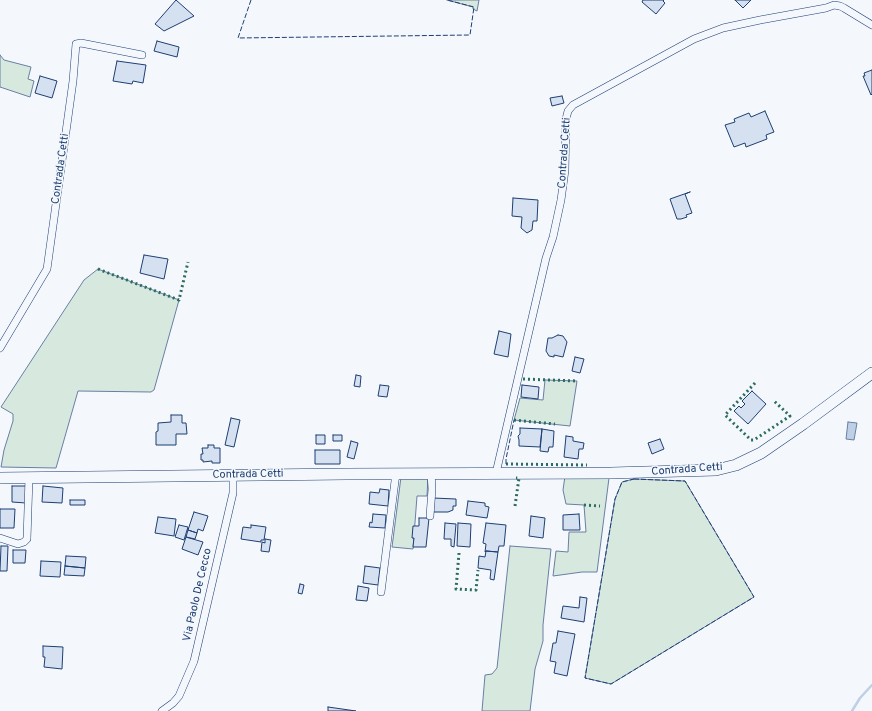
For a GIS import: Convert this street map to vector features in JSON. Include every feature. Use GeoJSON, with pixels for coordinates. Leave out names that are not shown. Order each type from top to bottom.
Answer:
{"type":"FeatureCollection","features":[{"type":"Feature","properties":{"kind":"main road","name":"Contrada Cetti"},"geometry":{"type":"LineString","coordinates":[[0,478],[431,473],[611,474],[716,470],[747,460],[761,453],[872,373]]}},
{"type":"Feature","properties":{"kind":"street","name":"Contrada Cetti"},"geometry":{"type":"LineString","coordinates":[[496,473],[544,265],[553,237],[561,200],[565,170],[566,119],[568,111],[573,105],[694,40],[723,28],[834,6],[844,8],[872,26]]}},
{"type":"Feature","properties":{"kind":"street","name":"Contrada Cetti"},"geometry":{"type":"LineString","coordinates":[[0,348],[48,270],[72,88],[76,44],[81,43],[142,55]]}},
{"type":"Feature","properties":{"kind":"street"},"geometry":{"type":"LineString","coordinates":[[430,516],[432,489],[431,473]]}},
{"type":"Feature","properties":{"kind":"street"},"geometry":{"type":"LineString","coordinates":[[381,592],[396,474]]}},
{"type":"Feature","properties":{"kind":"street","name":"Via Paolo De Cecco"},"geometry":{"type":"LineString","coordinates":[[162,711],[173,703],[179,696],[194,662],[233,493],[233,475]]}},
{"type":"Feature","properties":{"kind":"street"},"geometry":{"type":"LineString","coordinates":[[0,538],[18,544],[27,539],[29,478]]}},
{"type":"Feature","properties":{"kind":"shaded area"},"geometry":{"type":"Polygon","coordinates":[[[447,0],[479,0],[477,11],[473,9],[473,7],[447,0]]]}},
{"type":"Feature","properties":{"kind":"shaded area"},"geometry":{"type":"Polygon","coordinates":[[[0,55],[4,60],[31,67],[28,79],[34,81],[30,97],[0,87],[0,55]]]}},
{"type":"Feature","properties":{"kind":"shaded area"},"geometry":{"type":"Polygon","coordinates":[[[98,269],[179,300],[154,390],[151,392],[78,391],[56,468],[1,467],[4,450],[13,421],[13,414],[1,407],[84,280],[98,269]]]}},
{"type":"Feature","properties":{"kind":"shaded area"},"geometry":{"type":"Polygon","coordinates":[[[545,380],[577,381],[570,426],[514,420],[520,398],[543,400],[545,380]]]}},
{"type":"Feature","properties":{"kind":"shaded area"},"geometry":{"type":"Polygon","coordinates":[[[565,476],[609,478],[597,572],[582,572],[553,576],[556,551],[568,552],[569,532],[586,532],[584,505],[566,504],[563,490],[565,476]]]}},
{"type":"Feature","properties":{"kind":"shaded area"},"geometry":{"type":"Polygon","coordinates":[[[401,477],[428,477],[427,496],[417,496],[413,549],[392,547],[401,477]]]}},
{"type":"Feature","properties":{"kind":"shaded area"},"geometry":{"type":"Polygon","coordinates":[[[634,479],[685,481],[754,597],[611,684],[585,678],[615,499],[622,482],[634,479]]]}},
{"type":"Feature","properties":{"kind":"shaded area"},"geometry":{"type":"Polygon","coordinates":[[[510,546],[551,549],[543,625],[543,641],[535,669],[530,711],[482,711],[485,675],[492,674],[497,668],[510,546]]]}},
{"type":"Feature","properties":{"kind":"water"},"geometry":{"type":"Polygon","coordinates":[[[848,422],[857,423],[854,440],[846,439],[848,422]]]}},
{"type":"Feature","properties":{"kind":"building"},"geometry":{"type":"Polygon","coordinates":[[[176,0],[194,16],[164,31],[155,24],[176,0]]]}},
{"type":"Feature","properties":{"kind":"building"},"geometry":{"type":"Polygon","coordinates":[[[643,0],[664,0],[663,1],[665,3],[656,14],[642,2],[643,0]]]}},
{"type":"Feature","properties":{"kind":"building"},"geometry":{"type":"Polygon","coordinates":[[[735,0],[751,0],[743,8],[735,0]]]}},
{"type":"Feature","properties":{"kind":"building"},"geometry":{"type":"Polygon","coordinates":[[[157,41],[179,47],[177,57],[154,51],[157,41]]]}},
{"type":"Feature","properties":{"kind":"building"},"geometry":{"type":"Polygon","coordinates":[[[117,61],[146,65],[143,83],[133,81],[132,84],[113,81],[117,61]]]}},
{"type":"Feature","properties":{"kind":"building"},"geometry":{"type":"Polygon","coordinates":[[[872,70],[871,95],[863,76],[865,76],[864,73],[872,70]]]}},
{"type":"Feature","properties":{"kind":"building"},"geometry":{"type":"Polygon","coordinates":[[[40,76],[57,81],[52,98],[35,93],[40,76]]]}},
{"type":"Feature","properties":{"kind":"building"},"geometry":{"type":"Polygon","coordinates":[[[562,96],[564,103],[552,106],[550,98],[562,96]]]}},
{"type":"Feature","properties":{"kind":"building"},"geometry":{"type":"Polygon","coordinates":[[[765,111],[774,132],[766,135],[767,139],[746,147],[745,143],[734,147],[725,125],[735,122],[734,119],[749,113],[751,117],[765,111]]]}},
{"type":"Feature","properties":{"kind":"building"},"geometry":{"type":"Polygon","coordinates":[[[690,192],[685,194],[692,213],[686,215],[687,217],[677,219],[670,199],[690,192]]]}},
{"type":"Feature","properties":{"kind":"building"},"geometry":{"type":"Polygon","coordinates":[[[513,198],[538,200],[537,221],[533,221],[532,230],[527,233],[521,228],[522,217],[512,216],[513,198]]]}},
{"type":"Feature","properties":{"kind":"building"},"geometry":{"type":"Polygon","coordinates":[[[144,255],[168,259],[164,279],[140,273],[144,255]]]}},
{"type":"Feature","properties":{"kind":"building"},"geometry":{"type":"Polygon","coordinates":[[[499,331],[511,334],[508,357],[494,354],[499,331]]]}},
{"type":"Feature","properties":{"kind":"building"},"geometry":{"type":"Polygon","coordinates":[[[558,335],[563,336],[567,342],[563,357],[554,355],[554,357],[549,356],[546,351],[548,338],[558,335]]]}},
{"type":"Feature","properties":{"kind":"building"},"geometry":{"type":"Polygon","coordinates":[[[575,357],[584,359],[580,373],[572,371],[575,357]]]}},
{"type":"Feature","properties":{"kind":"building"},"geometry":{"type":"Polygon","coordinates":[[[356,375],[361,376],[360,387],[354,386],[356,375]]]}},
{"type":"Feature","properties":{"kind":"building"},"geometry":{"type":"Polygon","coordinates":[[[380,385],[389,386],[387,397],[378,396],[380,385]]]}},
{"type":"Feature","properties":{"kind":"building"},"geometry":{"type":"Polygon","coordinates":[[[522,385],[539,387],[538,399],[521,397],[522,385]]]}},
{"type":"Feature","properties":{"kind":"building"},"geometry":{"type":"Polygon","coordinates":[[[752,391],[766,404],[748,424],[734,411],[739,406],[741,408],[745,404],[742,401],[752,391]]]}},
{"type":"Feature","properties":{"kind":"building"},"geometry":{"type":"Polygon","coordinates":[[[171,415],[182,415],[182,423],[186,423],[187,434],[176,434],[176,445],[156,445],[158,423],[171,422],[171,415]]]}},
{"type":"Feature","properties":{"kind":"building"},"geometry":{"type":"Polygon","coordinates":[[[231,418],[240,420],[234,447],[225,445],[231,418]]]}},
{"type":"Feature","properties":{"kind":"building"},"geometry":{"type":"Polygon","coordinates":[[[520,428],[542,429],[540,447],[519,446],[518,436],[520,434],[520,428]]]}},
{"type":"Feature","properties":{"kind":"building"},"geometry":{"type":"Polygon","coordinates":[[[542,429],[554,431],[553,447],[549,447],[548,452],[540,451],[542,429]]]}},
{"type":"Feature","properties":{"kind":"building"},"geometry":{"type":"Polygon","coordinates":[[[316,435],[325,435],[325,444],[316,444],[316,435]]]}},
{"type":"Feature","properties":{"kind":"building"},"geometry":{"type":"Polygon","coordinates":[[[333,435],[342,435],[342,441],[333,441],[333,435]]]}},
{"type":"Feature","properties":{"kind":"building"},"geometry":{"type":"Polygon","coordinates":[[[566,436],[573,437],[573,441],[584,443],[583,449],[579,449],[578,459],[564,457],[566,436]]]}},
{"type":"Feature","properties":{"kind":"building"},"geometry":{"type":"Polygon","coordinates":[[[660,439],[664,449],[652,454],[648,443],[660,439]]]}},
{"type":"Feature","properties":{"kind":"building"},"geometry":{"type":"Polygon","coordinates":[[[351,441],[358,443],[354,459],[347,457],[351,441]]]}},
{"type":"Feature","properties":{"kind":"building"},"geometry":{"type":"Polygon","coordinates":[[[208,445],[214,445],[214,448],[220,448],[220,463],[212,463],[212,461],[203,462],[203,460],[201,460],[201,454],[203,454],[202,448],[208,448],[208,445]]]}},
{"type":"Feature","properties":{"kind":"building"},"geometry":{"type":"Polygon","coordinates":[[[315,450],[340,450],[340,464],[315,464],[315,450]]]}},
{"type":"Feature","properties":{"kind":"building"},"geometry":{"type":"Polygon","coordinates":[[[12,486],[27,486],[26,503],[12,502],[12,486]]]}},
{"type":"Feature","properties":{"kind":"building"},"geometry":{"type":"Polygon","coordinates":[[[43,486],[63,488],[62,503],[42,502],[43,486]]]}},
{"type":"Feature","properties":{"kind":"building"},"geometry":{"type":"Polygon","coordinates":[[[380,489],[389,490],[388,506],[369,504],[370,492],[379,493],[380,489]]]}},
{"type":"Feature","properties":{"kind":"building"},"geometry":{"type":"Polygon","coordinates":[[[433,498],[456,499],[456,506],[453,506],[453,510],[448,512],[433,512],[433,498]]]}},
{"type":"Feature","properties":{"kind":"building"},"geometry":{"type":"Polygon","coordinates":[[[70,500],[85,500],[85,505],[70,505],[70,500]]]}},
{"type":"Feature","properties":{"kind":"building"},"geometry":{"type":"Polygon","coordinates":[[[468,501],[485,503],[485,506],[489,507],[487,518],[466,515],[468,501]]]}},
{"type":"Feature","properties":{"kind":"building"},"geometry":{"type":"Polygon","coordinates":[[[0,509],[15,509],[14,528],[0,528],[0,509]]]}},
{"type":"Feature","properties":{"kind":"building"},"geometry":{"type":"Polygon","coordinates":[[[194,512],[208,516],[203,531],[198,529],[197,533],[188,530],[194,512]]]}},
{"type":"Feature","properties":{"kind":"building"},"geometry":{"type":"Polygon","coordinates":[[[373,514],[386,515],[385,528],[369,527],[370,522],[372,523],[373,514]]]}},
{"type":"Feature","properties":{"kind":"building"},"geometry":{"type":"Polygon","coordinates":[[[579,514],[580,530],[563,530],[563,515],[579,514]]]}},
{"type":"Feature","properties":{"kind":"building"},"geometry":{"type":"Polygon","coordinates":[[[531,516],[545,518],[543,538],[529,536],[531,516]]]}},
{"type":"Feature","properties":{"kind":"building"},"geometry":{"type":"Polygon","coordinates":[[[158,517],[176,519],[174,536],[155,533],[158,517]]]}},
{"type":"Feature","properties":{"kind":"building"},"geometry":{"type":"Polygon","coordinates":[[[419,518],[429,518],[426,547],[413,547],[413,526],[419,526],[419,518]]]}},
{"type":"Feature","properties":{"kind":"building"},"geometry":{"type":"Polygon","coordinates":[[[445,523],[456,524],[454,547],[451,546],[451,539],[444,539],[445,523]]]}},
{"type":"Feature","properties":{"kind":"building"},"geometry":{"type":"Polygon","coordinates":[[[458,523],[471,524],[470,547],[457,546],[458,523]]]}},
{"type":"Feature","properties":{"kind":"building"},"geometry":{"type":"Polygon","coordinates":[[[486,523],[506,525],[504,546],[499,546],[498,552],[485,552],[486,544],[483,543],[486,523]]]}},
{"type":"Feature","properties":{"kind":"building"},"geometry":{"type":"Polygon","coordinates":[[[179,525],[188,527],[184,540],[175,537],[179,525]]]}},
{"type":"Feature","properties":{"kind":"building"},"geometry":{"type":"Polygon","coordinates":[[[251,525],[266,527],[264,540],[261,540],[261,542],[241,539],[243,527],[251,528],[251,525]]]}},
{"type":"Feature","properties":{"kind":"building"},"geometry":{"type":"Polygon","coordinates":[[[188,530],[197,533],[195,539],[186,537],[188,530]]]}},
{"type":"Feature","properties":{"kind":"building"},"geometry":{"type":"Polygon","coordinates":[[[186,537],[203,542],[198,555],[182,549],[186,537]]]}},
{"type":"Feature","properties":{"kind":"building"},"geometry":{"type":"Polygon","coordinates":[[[265,539],[271,540],[269,552],[261,551],[262,542],[265,543],[265,539]]]}},
{"type":"Feature","properties":{"kind":"building"},"geometry":{"type":"Polygon","coordinates":[[[1,546],[8,546],[7,571],[0,571],[1,546]]]}},
{"type":"Feature","properties":{"kind":"building"},"geometry":{"type":"Polygon","coordinates":[[[13,550],[26,550],[25,563],[13,563],[13,550]]]}},
{"type":"Feature","properties":{"kind":"building"},"geometry":{"type":"Polygon","coordinates":[[[486,551],[498,552],[494,580],[490,579],[491,570],[478,568],[479,556],[485,557],[486,551]]]}},
{"type":"Feature","properties":{"kind":"building"},"geometry":{"type":"Polygon","coordinates":[[[66,556],[86,557],[85,568],[65,566],[66,556]]]}},
{"type":"Feature","properties":{"kind":"building"},"geometry":{"type":"Polygon","coordinates":[[[41,561],[61,562],[60,577],[40,576],[41,561]]]}},
{"type":"Feature","properties":{"kind":"building"},"geometry":{"type":"Polygon","coordinates":[[[65,566],[85,568],[84,576],[64,575],[65,566]]]}},
{"type":"Feature","properties":{"kind":"building"},"geometry":{"type":"Polygon","coordinates":[[[365,566],[380,568],[378,585],[363,583],[365,566]]]}},
{"type":"Feature","properties":{"kind":"building"},"geometry":{"type":"Polygon","coordinates":[[[300,584],[304,585],[302,594],[298,593],[300,584]]]}},
{"type":"Feature","properties":{"kind":"building"},"geometry":{"type":"Polygon","coordinates":[[[358,586],[369,588],[367,601],[356,600],[358,586]]]}},
{"type":"Feature","properties":{"kind":"building"},"geometry":{"type":"Polygon","coordinates":[[[580,597],[587,598],[584,622],[561,618],[563,606],[579,608],[580,597]]]}},
{"type":"Feature","properties":{"kind":"building"},"geometry":{"type":"Polygon","coordinates":[[[558,631],[575,634],[567,676],[554,673],[556,662],[550,661],[553,643],[556,643],[558,631]]]}},
{"type":"Feature","properties":{"kind":"building"},"geometry":{"type":"Polygon","coordinates":[[[43,646],[63,647],[62,669],[44,667],[45,657],[43,657],[43,646]]]}},
{"type":"Feature","properties":{"kind":"building"},"geometry":{"type":"Polygon","coordinates":[[[328,707],[356,711],[328,711],[328,707]]]}},
{"type":"Feature","properties":{"kind":"waterway"},"geometry":{"type":"LineString","coordinates":[[852,711],[860,698],[872,685]]}},
{"type":"Feature","properties":{"kind":"hedge"},"geometry":{"type":"LineString","coordinates":[[98,269],[179,300],[188,262]]}},
{"type":"Feature","properties":{"kind":"hedge"},"geometry":{"type":"LineString","coordinates":[[523,379],[577,381]]}},
{"type":"Feature","properties":{"kind":"hedge"},"geometry":{"type":"LineString","coordinates":[[755,383],[725,415],[751,440],[754,440],[790,416],[773,400]]}},
{"type":"Feature","properties":{"kind":"hedge"},"geometry":{"type":"LineString","coordinates":[[514,420],[555,424]]}},
{"type":"Feature","properties":{"kind":"hedge"},"geometry":{"type":"LineString","coordinates":[[506,464],[587,465]]}},
{"type":"Feature","properties":{"kind":"hedge"},"geometry":{"type":"LineString","coordinates":[[515,506],[519,478],[516,478]]}},
{"type":"Feature","properties":{"kind":"hedge"},"geometry":{"type":"LineString","coordinates":[[584,505],[600,506]]}},
{"type":"Feature","properties":{"kind":"hedge"},"geometry":{"type":"LineString","coordinates":[[459,553],[456,589],[476,590],[478,570]]}},
{"type":"Feature","properties":{"kind":"fence"},"geometry":{"type":"LineString","coordinates":[[251,0],[238,38],[470,35],[474,7],[447,0]]}},
{"type":"Feature","properties":{"kind":"fence"},"geometry":{"type":"LineString","coordinates":[[506,464],[514,420]]}},
{"type":"Feature","properties":{"kind":"fence"},"geometry":{"type":"LineString","coordinates":[[634,479],[685,481],[754,597],[611,684],[585,678],[615,499],[622,482],[634,479]]}}]}
